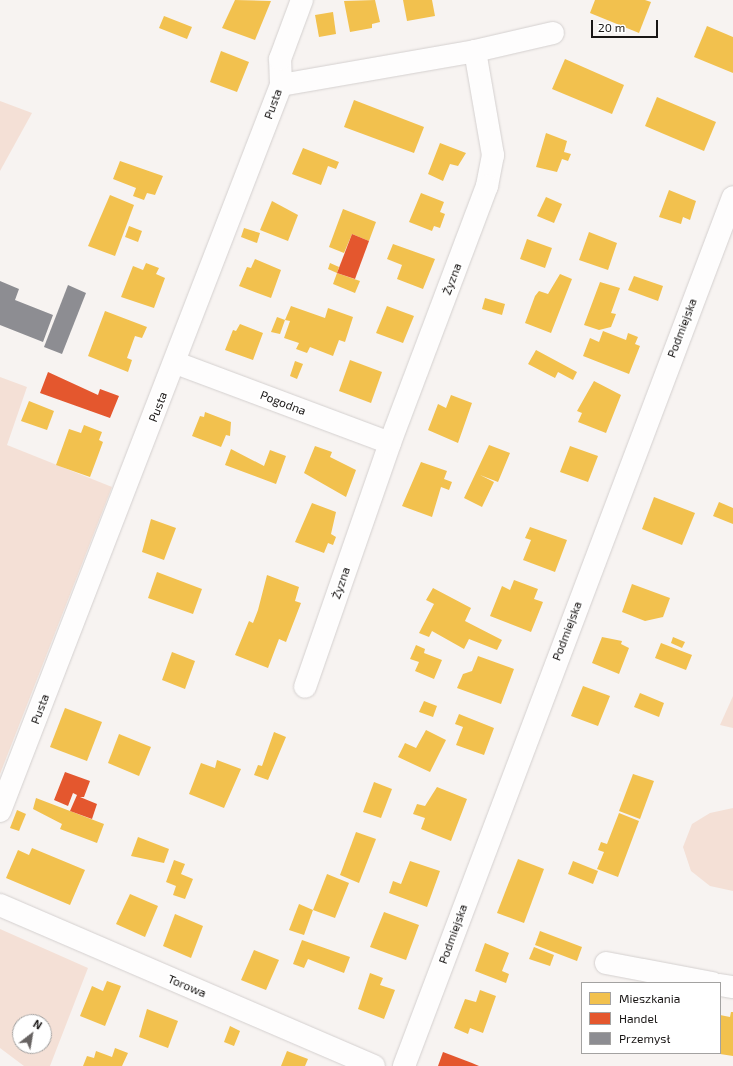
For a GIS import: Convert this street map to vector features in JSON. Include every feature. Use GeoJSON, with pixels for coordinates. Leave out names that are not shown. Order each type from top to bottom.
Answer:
{"type":"FeatureCollection","features":[{"type":"Feature","properties":{"kind":"street","name":"Pusta"},"geometry":{"type":"LineString","coordinates":[[0,811],[176,363],[281,86],[280,59],[302,0]]}},
{"type":"Feature","properties":{"kind":"street"},"geometry":{"type":"LineString","coordinates":[[281,86],[475,51],[553,33]]}},
{"type":"Feature","properties":{"kind":"street","name":"Żyzna"},"geometry":{"type":"LineString","coordinates":[[305,687],[390,443],[492,171],[493,155],[475,51]]}},
{"type":"Feature","properties":{"kind":"street","name":"Podmiejska"},"geometry":{"type":"LineString","coordinates":[[404,1066],[733,197]]}},
{"type":"Feature","properties":{"kind":"street","name":"Pogodna"},"geometry":{"type":"LineString","coordinates":[[176,363],[390,443]]}},
{"type":"Feature","properties":{"kind":"street","name":"Torowa"},"geometry":{"type":"LineString","coordinates":[[0,905],[374,1066]]}},
{"type":"Feature","properties":{"kind":"street"},"geometry":{"type":"LineString","coordinates":[[606,963],[707,982]]}},
{"type":"Feature","properties":{"kind":"street"},"geometry":{"type":"LineString","coordinates":[[721,985],[733,987]]}},
{"type":"Feature","properties":{"kind":"shaded area"},"geometry":{"type":"Polygon","coordinates":[[[0,101],[32,113],[0,171],[0,101]]]}},
{"type":"Feature","properties":{"kind":"shaded area"},"geometry":{"type":"Polygon","coordinates":[[[0,377],[27,387],[7,445],[112,487],[0,774],[0,377]]]}},
{"type":"Feature","properties":{"kind":"shaded area"},"geometry":{"type":"Polygon","coordinates":[[[733,696],[733,728],[720,725],[733,696]]]}},
{"type":"Feature","properties":{"kind":"shaded area"},"geometry":{"type":"Polygon","coordinates":[[[733,808],[733,891],[710,886],[691,871],[683,847],[692,824],[710,813],[733,808]]]}},
{"type":"Feature","properties":{"kind":"shaded area"},"geometry":{"type":"Polygon","coordinates":[[[0,929],[88,968],[50,1066],[24,1066],[0,1048],[0,929]]]}},
{"type":"Feature","properties":{"kind":"building: Mieszkania"},"geometry":{"type":"Polygon","coordinates":[[[235,0],[271,1],[255,40],[222,28],[235,0]]]}},
{"type":"Feature","properties":{"kind":"building: Mieszkania"},"geometry":{"type":"Polygon","coordinates":[[[375,0],[380,22],[372,24],[372,28],[350,32],[344,1],[375,0]]]}},
{"type":"Feature","properties":{"kind":"building: Mieszkania"},"geometry":{"type":"Polygon","coordinates":[[[403,0],[432,0],[435,16],[407,21],[403,0]]]}},
{"type":"Feature","properties":{"kind":"building: Mieszkania"},"geometry":{"type":"Polygon","coordinates":[[[595,0],[645,0],[651,2],[639,33],[590,13],[595,0]]]}},
{"type":"Feature","properties":{"kind":"building: Mieszkania"},"geometry":{"type":"Polygon","coordinates":[[[333,12],[336,34],[319,37],[315,15],[333,12]]]}},
{"type":"Feature","properties":{"kind":"building: Mieszkania"},"geometry":{"type":"Polygon","coordinates":[[[164,16],[192,27],[187,39],[159,28],[164,16]]]}},
{"type":"Feature","properties":{"kind":"building: Mieszkania"},"geometry":{"type":"Polygon","coordinates":[[[707,26],[733,37],[733,73],[694,57],[707,26]]]}},
{"type":"Feature","properties":{"kind":"building: Mieszkania"},"geometry":{"type":"Polygon","coordinates":[[[221,51],[249,62],[237,92],[210,82],[221,51]]]}},
{"type":"Feature","properties":{"kind":"building: Mieszkania"},"geometry":{"type":"Polygon","coordinates":[[[565,59],[624,85],[612,114],[552,89],[565,59]]]}},
{"type":"Feature","properties":{"kind":"building: Mieszkania"},"geometry":{"type":"Polygon","coordinates":[[[657,97],[716,122],[704,151],[645,126],[657,97]]]}},
{"type":"Feature","properties":{"kind":"building: Mieszkania"},"geometry":{"type":"Polygon","coordinates":[[[354,100],[424,127],[414,153],[344,127],[354,100]]]}},
{"type":"Feature","properties":{"kind":"building: Mieszkania"},"geometry":{"type":"Polygon","coordinates":[[[546,133],[567,141],[564,152],[571,154],[568,161],[562,159],[557,172],[536,167],[546,133]]]}},
{"type":"Feature","properties":{"kind":"building: Mieszkania"},"geometry":{"type":"Polygon","coordinates":[[[440,143],[466,153],[458,166],[450,164],[443,181],[428,174],[440,143]]]}},
{"type":"Feature","properties":{"kind":"building: Mieszkania"},"geometry":{"type":"Polygon","coordinates":[[[303,148],[339,162],[336,169],[328,166],[321,185],[292,174],[303,148]]]}},
{"type":"Feature","properties":{"kind":"building: Mieszkania"},"geometry":{"type":"Polygon","coordinates":[[[120,161],[163,176],[155,195],[147,193],[144,200],[133,196],[136,188],[113,179],[120,161]]]}},
{"type":"Feature","properties":{"kind":"building: Mieszkania"},"geometry":{"type":"Polygon","coordinates":[[[669,190],[696,201],[690,220],[683,217],[681,224],[659,217],[669,190]]]}},
{"type":"Feature","properties":{"kind":"building: Mieszkania"},"geometry":{"type":"Polygon","coordinates":[[[421,193],[444,202],[440,212],[445,214],[440,228],[434,226],[432,231],[409,222],[421,193]]]}},
{"type":"Feature","properties":{"kind":"building: Mieszkania"},"geometry":{"type":"Polygon","coordinates":[[[110,195],[134,205],[115,256],[88,246],[110,195]]]}},
{"type":"Feature","properties":{"kind":"building: Mieszkania"},"geometry":{"type":"Polygon","coordinates":[[[546,197],[562,204],[554,223],[537,216],[546,197]]]}},
{"type":"Feature","properties":{"kind":"building: Mieszkania"},"geometry":{"type":"Polygon","coordinates":[[[272,201],[298,215],[288,241],[260,230],[272,201]]]}},
{"type":"Feature","properties":{"kind":"building: Mieszkania"},"geometry":{"type":"Polygon","coordinates":[[[343,209],[376,222],[369,241],[352,234],[344,253],[329,247],[343,209]]]}},
{"type":"Feature","properties":{"kind":"building: Mieszkania"},"geometry":{"type":"Polygon","coordinates":[[[129,226],[142,231],[138,242],[125,237],[129,226]]]}},
{"type":"Feature","properties":{"kind":"building: Mieszkania"},"geometry":{"type":"Polygon","coordinates":[[[244,228],[260,233],[257,243],[241,237],[244,228]]]}},
{"type":"Feature","properties":{"kind":"building: Mieszkania"},"geometry":{"type":"Polygon","coordinates":[[[589,232],[617,243],[608,270],[579,260],[589,232]]]}},
{"type":"Feature","properties":{"kind":"building: Mieszkania"},"geometry":{"type":"Polygon","coordinates":[[[527,239],[552,248],[545,268],[520,259],[527,239]]]}},
{"type":"Feature","properties":{"kind":"building: Mieszkania"},"geometry":{"type":"Polygon","coordinates":[[[393,244],[435,259],[423,289],[397,279],[402,265],[387,259],[393,244]]]}},
{"type":"Feature","properties":{"kind":"building: Mieszkania"},"geometry":{"type":"Polygon","coordinates":[[[255,259],[281,270],[271,298],[239,286],[247,267],[251,268],[255,259]]]}},
{"type":"Feature","properties":{"kind":"building: Mieszkania"},"geometry":{"type":"Polygon","coordinates":[[[146,263],[159,268],[156,274],[165,278],[154,308],[121,297],[133,266],[143,270],[146,263]]]}},
{"type":"Feature","properties":{"kind":"building: Mieszkania"},"geometry":{"type":"Polygon","coordinates":[[[330,263],[339,267],[337,273],[328,269],[330,263]]]}},
{"type":"Feature","properties":{"kind":"building: Mieszkania"},"geometry":{"type":"Polygon","coordinates":[[[337,273],[360,281],[355,293],[333,284],[337,273]]]}},
{"type":"Feature","properties":{"kind":"building: Mieszkania"},"geometry":{"type":"Polygon","coordinates":[[[560,274],[572,279],[551,333],[525,323],[535,296],[539,291],[548,294],[560,274]]]}},
{"type":"Feature","properties":{"kind":"building: Mieszkania"},"geometry":{"type":"Polygon","coordinates":[[[634,276],[663,286],[658,301],[628,290],[634,276]]]}},
{"type":"Feature","properties":{"kind":"building: Mieszkania"},"geometry":{"type":"Polygon","coordinates":[[[600,282],[620,288],[611,313],[616,314],[611,327],[599,330],[584,325],[600,282]]]}},
{"type":"Feature","properties":{"kind":"building: Mieszkania"},"geometry":{"type":"Polygon","coordinates":[[[485,298],[505,304],[502,315],[482,309],[485,298]]]}},
{"type":"Feature","properties":{"kind":"building: Mieszkania"},"geometry":{"type":"Polygon","coordinates":[[[291,306],[325,318],[328,308],[353,317],[345,342],[339,340],[333,356],[310,347],[307,353],[296,349],[299,343],[284,338],[290,321],[285,320],[291,306]]]}},
{"type":"Feature","properties":{"kind":"building: Mieszkania"},"geometry":{"type":"Polygon","coordinates":[[[387,306],[414,316],[403,343],[376,333],[387,306]]]}},
{"type":"Feature","properties":{"kind":"building: Mieszkania"},"geometry":{"type":"Polygon","coordinates":[[[105,311],[147,327],[142,338],[135,336],[127,358],[132,360],[128,372],[88,356],[105,311]]]}},
{"type":"Feature","properties":{"kind":"building: Mieszkania"},"geometry":{"type":"Polygon","coordinates":[[[277,317],[285,320],[280,334],[271,332],[277,317]]]}},
{"type":"Feature","properties":{"kind":"building: Mieszkania"},"geometry":{"type":"Polygon","coordinates":[[[240,324],[263,333],[253,360],[225,350],[233,330],[236,331],[240,324]]]}},
{"type":"Feature","properties":{"kind":"building: Mieszkania"},"geometry":{"type":"Polygon","coordinates":[[[603,331],[626,340],[628,333],[638,337],[635,344],[640,346],[629,374],[583,356],[590,338],[599,342],[603,331]]]}},
{"type":"Feature","properties":{"kind":"building: Mieszkania"},"geometry":{"type":"Polygon","coordinates":[[[536,350],[577,372],[573,380],[558,372],[555,378],[528,364],[536,350]]]}},
{"type":"Feature","properties":{"kind":"building: Mieszkania"},"geometry":{"type":"Polygon","coordinates":[[[350,360],[382,372],[371,403],[339,391],[350,360]]]}},
{"type":"Feature","properties":{"kind":"building: Mieszkania"},"geometry":{"type":"Polygon","coordinates":[[[295,361],[303,364],[297,379],[290,376],[295,361]]]}},
{"type":"Feature","properties":{"kind":"building: Mieszkania"},"geometry":{"type":"Polygon","coordinates":[[[594,381],[621,395],[606,433],[578,422],[582,413],[577,411],[594,381]]]}},
{"type":"Feature","properties":{"kind":"building: Mieszkania"},"geometry":{"type":"Polygon","coordinates":[[[451,395],[472,403],[458,443],[428,430],[438,404],[446,408],[451,395]]]}},
{"type":"Feature","properties":{"kind":"building: Mieszkania"},"geometry":{"type":"Polygon","coordinates":[[[29,401],[54,411],[47,430],[21,421],[29,401]]]}},
{"type":"Feature","properties":{"kind":"building: Mieszkania"},"geometry":{"type":"Polygon","coordinates":[[[205,412],[231,422],[230,436],[226,435],[221,447],[192,436],[200,416],[204,417],[205,412]]]}},
{"type":"Feature","properties":{"kind":"building: Mieszkania"},"geometry":{"type":"Polygon","coordinates":[[[84,425],[102,432],[99,440],[103,442],[90,477],[56,465],[69,429],[81,433],[84,425]]]}},
{"type":"Feature","properties":{"kind":"building: Mieszkania"},"geometry":{"type":"Polygon","coordinates":[[[489,445],[510,453],[498,482],[480,475],[494,482],[482,507],[464,498],[489,445]]]}},
{"type":"Feature","properties":{"kind":"building: Mieszkania"},"geometry":{"type":"Polygon","coordinates":[[[315,446],[332,452],[330,457],[356,470],[346,497],[304,473],[315,446]]]}},
{"type":"Feature","properties":{"kind":"building: Mieszkania"},"geometry":{"type":"Polygon","coordinates":[[[570,446],[598,456],[588,482],[560,472],[570,446]]]}},
{"type":"Feature","properties":{"kind":"building: Mieszkania"},"geometry":{"type":"Polygon","coordinates":[[[231,449],[264,466],[270,450],[286,456],[276,484],[225,465],[231,449]]]}},
{"type":"Feature","properties":{"kind":"building: Mieszkania"},"geometry":{"type":"Polygon","coordinates":[[[421,462],[447,471],[444,479],[452,482],[449,490],[441,487],[432,517],[402,506],[421,462]]]}},
{"type":"Feature","properties":{"kind":"building: Mieszkania"},"geometry":{"type":"Polygon","coordinates":[[[654,497],[695,513],[682,545],[642,529],[654,497]]]}},
{"type":"Feature","properties":{"kind":"building: Mieszkania"},"geometry":{"type":"Polygon","coordinates":[[[719,502],[733,508],[733,524],[713,516],[719,502]]]}},
{"type":"Feature","properties":{"kind":"building: Mieszkania"},"geometry":{"type":"Polygon","coordinates":[[[312,503],[336,512],[331,534],[336,537],[333,545],[328,543],[324,553],[295,542],[312,503]]]}},
{"type":"Feature","properties":{"kind":"building: Mieszkania"},"geometry":{"type":"Polygon","coordinates":[[[151,519],[176,528],[164,560],[142,552],[151,519]]]}},
{"type":"Feature","properties":{"kind":"building: Mieszkania"},"geometry":{"type":"Polygon","coordinates":[[[530,527],[567,540],[555,572],[523,560],[531,540],[525,538],[530,527]]]}},
{"type":"Feature","properties":{"kind":"building: Mieszkania"},"geometry":{"type":"Polygon","coordinates":[[[157,572],[202,589],[193,614],[148,598],[157,572]]]}},
{"type":"Feature","properties":{"kind":"building: Mieszkania"},"geometry":{"type":"Polygon","coordinates":[[[267,575],[299,587],[295,601],[301,603],[286,642],[279,639],[268,668],[235,655],[249,621],[253,623],[267,575]]]}},
{"type":"Feature","properties":{"kind":"building: Mieszkania"},"geometry":{"type":"Polygon","coordinates":[[[514,580],[538,589],[534,599],[543,602],[531,632],[490,616],[502,586],[510,590],[514,580]]]}},
{"type":"Feature","properties":{"kind":"building: Mieszkania"},"geometry":{"type":"Polygon","coordinates":[[[632,584],[670,598],[663,617],[645,621],[622,612],[632,584]]]}},
{"type":"Feature","properties":{"kind":"building: Mieszkania"},"geometry":{"type":"Polygon","coordinates":[[[433,588],[471,608],[465,621],[502,640],[497,650],[469,639],[464,649],[432,631],[429,637],[419,633],[434,604],[426,600],[433,588]]]}},
{"type":"Feature","properties":{"kind":"building: Mieszkania"},"geometry":{"type":"Polygon","coordinates":[[[602,637],[622,641],[621,644],[629,648],[619,674],[592,663],[602,637]]]}},
{"type":"Feature","properties":{"kind":"building: Mieszkania"},"geometry":{"type":"Polygon","coordinates":[[[673,637],[685,642],[682,648],[671,643],[673,637]]]}},
{"type":"Feature","properties":{"kind":"building: Mieszkania"},"geometry":{"type":"Polygon","coordinates":[[[661,643],[692,655],[686,670],[655,658],[661,643]]]}},
{"type":"Feature","properties":{"kind":"building: Mieszkania"},"geometry":{"type":"Polygon","coordinates":[[[416,645],[425,649],[424,653],[442,660],[434,679],[415,671],[419,662],[410,659],[416,645]]]}},
{"type":"Feature","properties":{"kind":"building: Mieszkania"},"geometry":{"type":"Polygon","coordinates":[[[172,652],[195,661],[185,689],[162,680],[172,652]]]}},
{"type":"Feature","properties":{"kind":"building: Mieszkania"},"geometry":{"type":"Polygon","coordinates":[[[478,656],[514,669],[501,704],[457,688],[463,674],[472,671],[478,656]]]}},
{"type":"Feature","properties":{"kind":"building: Mieszkania"},"geometry":{"type":"Polygon","coordinates":[[[583,686],[610,696],[598,726],[571,716],[583,686]]]}},
{"type":"Feature","properties":{"kind":"building: Mieszkania"},"geometry":{"type":"Polygon","coordinates":[[[640,693],[664,703],[659,717],[634,707],[640,693]]]}},
{"type":"Feature","properties":{"kind":"building: Mieszkania"},"geometry":{"type":"Polygon","coordinates":[[[424,701],[437,706],[433,717],[419,712],[424,701]]]}},
{"type":"Feature","properties":{"kind":"building: Mieszkania"},"geometry":{"type":"Polygon","coordinates":[[[65,708],[102,722],[87,761],[50,747],[65,708]]]}},
{"type":"Feature","properties":{"kind":"building: Mieszkania"},"geometry":{"type":"Polygon","coordinates":[[[459,714],[494,728],[484,755],[456,745],[463,727],[455,724],[459,714]]]}},
{"type":"Feature","properties":{"kind":"building: Mieszkania"},"geometry":{"type":"Polygon","coordinates":[[[426,730],[446,740],[430,772],[398,757],[405,743],[416,748],[426,730]]]}},
{"type":"Feature","properties":{"kind":"building: Mieszkania"},"geometry":{"type":"Polygon","coordinates":[[[274,732],[286,737],[268,780],[254,775],[258,765],[262,766],[274,732]]]}},
{"type":"Feature","properties":{"kind":"building: Mieszkania"},"geometry":{"type":"Polygon","coordinates":[[[119,734],[151,747],[139,776],[108,763],[119,734]]]}},
{"type":"Feature","properties":{"kind":"building: Mieszkania"},"geometry":{"type":"Polygon","coordinates":[[[217,760],[241,769],[224,808],[189,794],[201,763],[215,768],[217,760]]]}},
{"type":"Feature","properties":{"kind":"building: Mieszkania"},"geometry":{"type":"Polygon","coordinates":[[[633,774],[654,781],[640,819],[619,811],[633,774]]]}},
{"type":"Feature","properties":{"kind":"building: Mieszkania"},"geometry":{"type":"Polygon","coordinates":[[[374,782],[392,789],[381,818],[363,812],[374,782]]]}},
{"type":"Feature","properties":{"kind":"building: Mieszkania"},"geometry":{"type":"Polygon","coordinates":[[[437,787],[467,799],[451,841],[421,829],[425,818],[413,814],[417,804],[425,806],[437,787]]]}},
{"type":"Feature","properties":{"kind":"building: Mieszkania"},"geometry":{"type":"Polygon","coordinates":[[[36,798],[104,824],[97,843],[60,829],[62,824],[33,809],[36,798]]]}},
{"type":"Feature","properties":{"kind":"building: Mieszkania"},"geometry":{"type":"Polygon","coordinates":[[[17,810],[26,814],[19,831],[10,828],[17,810]]]}},
{"type":"Feature","properties":{"kind":"building: Mieszkania"},"geometry":{"type":"Polygon","coordinates":[[[619,813],[639,821],[618,877],[597,869],[604,852],[598,850],[601,842],[607,844],[619,813]]]}},
{"type":"Feature","properties":{"kind":"building: Mieszkania"},"geometry":{"type":"Polygon","coordinates":[[[356,832],[376,839],[359,883],[340,875],[356,832]]]}},
{"type":"Feature","properties":{"kind":"building: Mieszkania"},"geometry":{"type":"Polygon","coordinates":[[[138,837],[169,849],[164,863],[131,856],[138,837]]]}},
{"type":"Feature","properties":{"kind":"building: Mieszkania"},"geometry":{"type":"Polygon","coordinates":[[[32,848],[85,870],[70,905],[6,878],[18,850],[29,855],[32,848]]]}},
{"type":"Feature","properties":{"kind":"building: Mieszkania"},"geometry":{"type":"Polygon","coordinates":[[[518,859],[544,869],[524,923],[497,913],[518,859]]]}},
{"type":"Feature","properties":{"kind":"building: Mieszkania"},"geometry":{"type":"Polygon","coordinates":[[[174,860],[185,864],[181,874],[193,879],[185,899],[173,895],[176,886],[166,882],[174,860]]]}},
{"type":"Feature","properties":{"kind":"building: Mieszkania"},"geometry":{"type":"Polygon","coordinates":[[[410,861],[440,871],[427,907],[389,893],[393,881],[401,884],[410,861]]]}},
{"type":"Feature","properties":{"kind":"building: Mieszkania"},"geometry":{"type":"Polygon","coordinates":[[[573,861],[598,871],[593,884],[568,874],[573,861]]]}},
{"type":"Feature","properties":{"kind":"building: Mieszkania"},"geometry":{"type":"Polygon","coordinates":[[[327,874],[349,883],[335,918],[313,910],[327,874]]]}},
{"type":"Feature","properties":{"kind":"building: Mieszkania"},"geometry":{"type":"Polygon","coordinates":[[[130,894],[158,906],[145,937],[116,924],[130,894]]]}},
{"type":"Feature","properties":{"kind":"building: Mieszkania"},"geometry":{"type":"Polygon","coordinates":[[[299,904],[313,910],[304,935],[289,930],[299,904]]]}},
{"type":"Feature","properties":{"kind":"building: Mieszkania"},"geometry":{"type":"Polygon","coordinates":[[[384,912],[419,925],[406,960],[370,947],[384,912]]]}},
{"type":"Feature","properties":{"kind":"building: Mieszkania"},"geometry":{"type":"Polygon","coordinates":[[[175,914],[203,926],[191,958],[163,946],[175,914]]]}},
{"type":"Feature","properties":{"kind":"building: Mieszkania"},"geometry":{"type":"Polygon","coordinates":[[[540,931],[582,947],[577,961],[535,945],[540,931]]]}},
{"type":"Feature","properties":{"kind":"building: Mieszkania"},"geometry":{"type":"Polygon","coordinates":[[[302,940],[350,957],[344,973],[308,959],[304,968],[293,964],[302,940]]]}},
{"type":"Feature","properties":{"kind":"building: Mieszkania"},"geometry":{"type":"Polygon","coordinates":[[[485,943],[509,953],[502,971],[509,974],[506,983],[475,971],[485,943]]]}},
{"type":"Feature","properties":{"kind":"building: Mieszkania"},"geometry":{"type":"Polygon","coordinates":[[[534,947],[554,955],[550,966],[529,959],[534,947]]]}},
{"type":"Feature","properties":{"kind":"building: Mieszkania"},"geometry":{"type":"Polygon","coordinates":[[[254,950],[279,960],[266,990],[241,980],[254,950]]]}},
{"type":"Feature","properties":{"kind":"building: Mieszkania"},"geometry":{"type":"Polygon","coordinates":[[[370,973],[383,978],[380,985],[395,990],[384,1019],[358,1009],[370,973]]]}},
{"type":"Feature","properties":{"kind":"building: Mieszkania"},"geometry":{"type":"Polygon","coordinates":[[[107,981],[121,986],[105,1026],[80,1016],[92,986],[103,991],[107,981]]]}},
{"type":"Feature","properties":{"kind":"building: Mieszkania"},"geometry":{"type":"Polygon","coordinates":[[[480,990],[496,996],[483,1033],[470,1028],[468,1034],[454,1028],[465,999],[476,1002],[480,990]]]}},
{"type":"Feature","properties":{"kind":"building: Mieszkania"},"geometry":{"type":"Polygon","coordinates":[[[147,1009],[178,1021],[168,1048],[139,1037],[147,1009]]]}},
{"type":"Feature","properties":{"kind":"building: Mieszkania"},"geometry":{"type":"Polygon","coordinates":[[[731,1012],[733,1012],[733,1056],[720,1054],[721,1015],[730,1017],[731,1012]]]}},
{"type":"Feature","properties":{"kind":"building: Mieszkania"},"geometry":{"type":"Polygon","coordinates":[[[230,1026],[240,1031],[234,1046],[224,1042],[230,1026]]]}},
{"type":"Feature","properties":{"kind":"building: Mieszkania"},"geometry":{"type":"Polygon","coordinates":[[[115,1048],[128,1053],[122,1066],[83,1066],[87,1056],[94,1058],[96,1051],[112,1057],[115,1048]]]}},
{"type":"Feature","properties":{"kind":"building: Mieszkania"},"geometry":{"type":"Polygon","coordinates":[[[287,1051],[308,1059],[305,1066],[281,1066],[287,1051]]]}},
{"type":"Feature","properties":{"kind":"building: Handel"},"geometry":{"type":"Polygon","coordinates":[[[352,234],[369,241],[355,279],[337,273],[352,234]]]}},
{"type":"Feature","properties":{"kind":"building: Handel"},"geometry":{"type":"Polygon","coordinates":[[[48,372],[98,395],[100,389],[119,396],[110,418],[40,393],[48,372]]]}},
{"type":"Feature","properties":{"kind":"building: Handel"},"geometry":{"type":"Polygon","coordinates":[[[65,772],[90,781],[84,797],[80,797],[97,804],[92,819],[70,811],[77,795],[73,793],[68,806],[54,800],[65,772]]]}},
{"type":"Feature","properties":{"kind":"building: Handel"},"geometry":{"type":"Polygon","coordinates":[[[443,1052],[472,1063],[479,1066],[438,1066],[443,1052]]]}},
{"type":"Feature","properties":{"kind":"building: Przemysł"},"geometry":{"type":"Polygon","coordinates":[[[0,281],[19,289],[15,300],[53,315],[43,342],[0,325],[0,281]]]}},
{"type":"Feature","properties":{"kind":"building: Przemysł"},"geometry":{"type":"Polygon","coordinates":[[[68,285],[86,293],[62,354],[44,347],[68,285]]]}}]}
